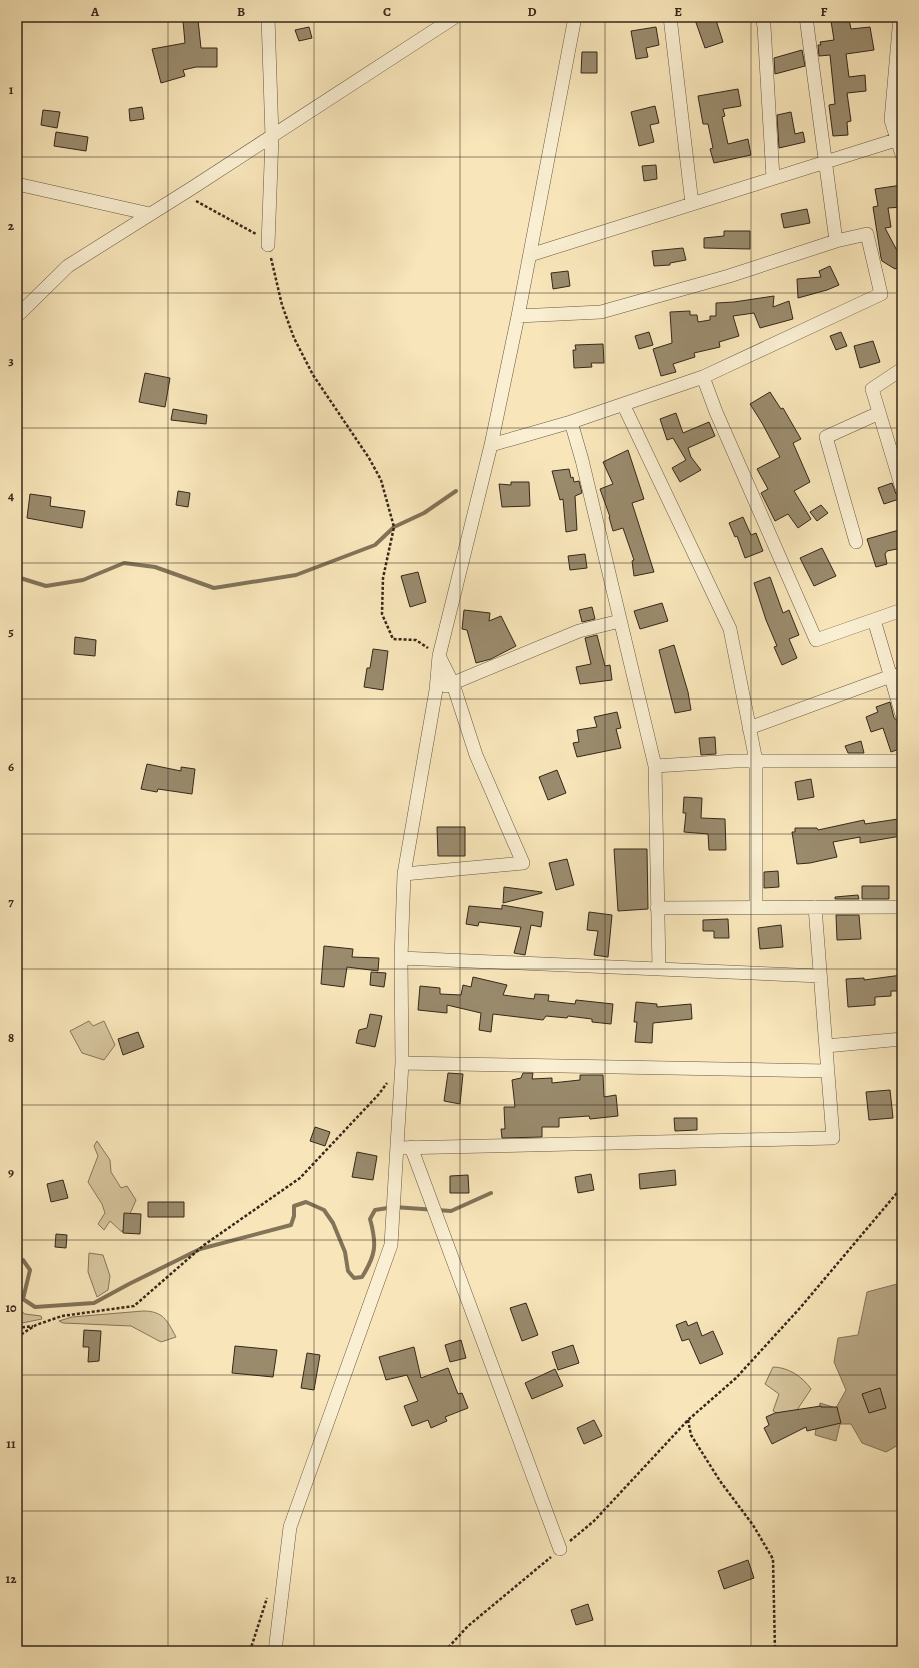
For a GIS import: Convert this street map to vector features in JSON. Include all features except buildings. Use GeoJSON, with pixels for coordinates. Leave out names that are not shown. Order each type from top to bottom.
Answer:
{"type":"FeatureCollection","features":[{"type":"Feature","properties":{"kind":"street"},"geometry":{"type":"LineString","coordinates":[[268,17],[272,136],[268,245]]}},
{"type":"Feature","properties":{"kind":"street"},"geometry":{"type":"LineString","coordinates":[[17,316],[68,266],[183,194],[455,17]]}},
{"type":"Feature","properties":{"kind":"street"},"geometry":{"type":"LineString","coordinates":[[275,1651],[290,1527],[390,1245],[402,1063],[401,958],[404,874],[436,690],[439,656],[491,445],[518,316],[575,17]]}},
{"type":"Feature","properties":{"kind":"street"},"geometry":{"type":"LineString","coordinates":[[670,17],[692,204]]}},
{"type":"Feature","properties":{"kind":"street"},"geometry":{"type":"LineString","coordinates":[[762,17],[764,26],[773,178]]}},
{"type":"Feature","properties":{"kind":"street"},"geometry":{"type":"LineString","coordinates":[[806,17],[836,241]]}},
{"type":"Feature","properties":{"kind":"street"},"geometry":{"type":"LineString","coordinates":[[900,22],[891,120],[899,138],[902,155]]}},
{"type":"Feature","properties":{"kind":"street"},"geometry":{"type":"LineString","coordinates":[[530,254],[899,138]]}},
{"type":"Feature","properties":{"kind":"street"},"geometry":{"type":"LineString","coordinates":[[17,184],[150,214]]}},
{"type":"Feature","properties":{"kind":"street"},"geometry":{"type":"LineString","coordinates":[[491,445],[570,422],[703,377],[881,294],[867,234],[836,241],[729,276],[601,312],[518,316]]}},
{"type":"Feature","properties":{"kind":"street"},"geometry":{"type":"LineString","coordinates":[[902,369],[872,388],[902,488]]}},
{"type":"Feature","properties":{"kind":"street"},"geometry":{"type":"LineString","coordinates":[[703,377],[716,412],[816,640],[902,610]]}},
{"type":"Feature","properties":{"kind":"street"},"geometry":{"type":"LineString","coordinates":[[623,404],[730,629],[756,761],[756,907]]}},
{"type":"Feature","properties":{"kind":"street"},"geometry":{"type":"LineString","coordinates":[[856,542],[826,437],[879,413]]}},
{"type":"Feature","properties":{"kind":"street"},"geometry":{"type":"LineString","coordinates":[[570,422],[582,460],[655,766],[659,969]]}},
{"type":"Feature","properties":{"kind":"street"},"geometry":{"type":"LineString","coordinates":[[874,620],[896,675],[902,715]]}},
{"type":"Feature","properties":{"kind":"street"},"geometry":{"type":"LineString","coordinates":[[436,690],[579,631],[620,621]]}},
{"type":"Feature","properties":{"kind":"street"},"geometry":{"type":"LineString","coordinates":[[404,874],[524,863],[476,755],[453,684],[439,656]]}},
{"type":"Feature","properties":{"kind":"street"},"geometry":{"type":"LineString","coordinates":[[749,728],[896,675]]}},
{"type":"Feature","properties":{"kind":"street"},"geometry":{"type":"LineString","coordinates":[[655,766],[756,761],[902,761]]}},
{"type":"Feature","properties":{"kind":"street"},"geometry":{"type":"LineString","coordinates":[[397,1148],[833,1138],[815,907]]}},
{"type":"Feature","properties":{"kind":"street"},"geometry":{"type":"LineString","coordinates":[[657,908],[902,907]]}},
{"type":"Feature","properties":{"kind":"street"},"geometry":{"type":"LineString","coordinates":[[401,958],[820,976]]}},
{"type":"Feature","properties":{"kind":"street"},"geometry":{"type":"LineString","coordinates":[[826,1046],[902,1039]]}},
{"type":"Feature","properties":{"kind":"street"},"geometry":{"type":"LineString","coordinates":[[402,1063],[828,1071]]}},
{"type":"Feature","properties":{"kind":"street"},"geometry":{"type":"LineString","coordinates":[[411,1148],[560,1549]]}},
{"type":"Feature","properties":{"kind":"path"},"geometry":{"type":"LineString","coordinates":[[183,194],[257,235],[268,245],[282,305],[294,338],[313,375],[369,458],[381,480],[394,527],[383,578],[382,614],[392,639],[416,640],[439,656]]}},
{"type":"Feature","properties":{"kind":"path"},"geometry":{"type":"LineString","coordinates":[[17,1337],[36,1326],[62,1316],[134,1306],[204,1245],[300,1178],[379,1094],[388,1082]]}},
{"type":"Feature","properties":{"kind":"path"},"geometry":{"type":"LineString","coordinates":[[445,1651],[468,1626],[594,1521],[688,1420],[736,1378],[800,1308],[902,1188]]}},
{"type":"Feature","properties":{"kind":"path"},"geometry":{"type":"LineString","coordinates":[[17,1328],[36,1326]]}},
{"type":"Feature","properties":{"kind":"path"},"geometry":{"type":"LineString","coordinates":[[688,1420],[691,1435],[720,1481],[752,1525],[773,1559],[775,1651]]}},
{"type":"Feature","properties":{"kind":"shaded area"},"geometry":{"type":"Polygon","coordinates":[[[89,1021],[93,1026],[104,1021],[115,1045],[104,1060],[82,1053],[70,1031],[89,1021]]]}},
{"type":"Feature","properties":{"kind":"shaded area"},"geometry":{"type":"Polygon","coordinates":[[[97,1141],[110,1160],[111,1172],[121,1188],[127,1186],[136,1200],[122,1232],[110,1221],[104,1230],[98,1224],[105,1213],[102,1204],[88,1182],[98,1156],[94,1146],[97,1141]]]}},
{"type":"Feature","properties":{"kind":"shaded area"},"geometry":{"type":"Polygon","coordinates":[[[89,1253],[103,1255],[110,1276],[108,1290],[97,1297],[88,1272],[89,1253]]]}},
{"type":"Feature","properties":{"kind":"shaded area"},"geometry":{"type":"Polygon","coordinates":[[[897,1284],[902,1288],[902,1445],[900,1444],[886,1452],[862,1443],[851,1424],[840,1424],[836,1441],[815,1435],[820,1403],[836,1408],[846,1390],[834,1362],[838,1338],[858,1335],[867,1292],[897,1284]]]}},
{"type":"Feature","properties":{"kind":"shaded area"},"geometry":{"type":"Polygon","coordinates":[[[17,1308],[25,1314],[41,1316],[42,1319],[17,1324],[17,1308]]]}},
{"type":"Feature","properties":{"kind":"shaded area"},"geometry":{"type":"Polygon","coordinates":[[[150,1311],[164,1318],[176,1337],[161,1342],[131,1326],[63,1323],[59,1321],[72,1317],[150,1311]]]}},
{"type":"Feature","properties":{"kind":"shaded area"},"geometry":{"type":"Polygon","coordinates":[[[773,1367],[779,1367],[790,1371],[804,1380],[811,1389],[799,1407],[792,1422],[773,1411],[779,1394],[765,1384],[773,1367]]]}},
{"type":"Feature","properties":{"kind":"waterway"},"geometry":{"type":"LineString","coordinates":[[17,577],[46,586],[83,580],[124,563],[155,567],[214,588],[296,575],[375,545],[394,527],[424,513],[456,491]]}},
{"type":"Feature","properties":{"kind":"waterway"},"geometry":{"type":"LineString","coordinates":[[17,1260],[23,1260],[30,1270],[23,1299],[35,1307],[94,1303],[200,1249],[291,1225],[294,1216],[294,1206],[306,1202],[324,1210],[333,1223],[345,1252],[348,1271],[354,1278],[362,1277],[373,1256],[374,1236],[370,1219],[375,1210],[394,1207],[451,1211],[491,1193]]}}]}
